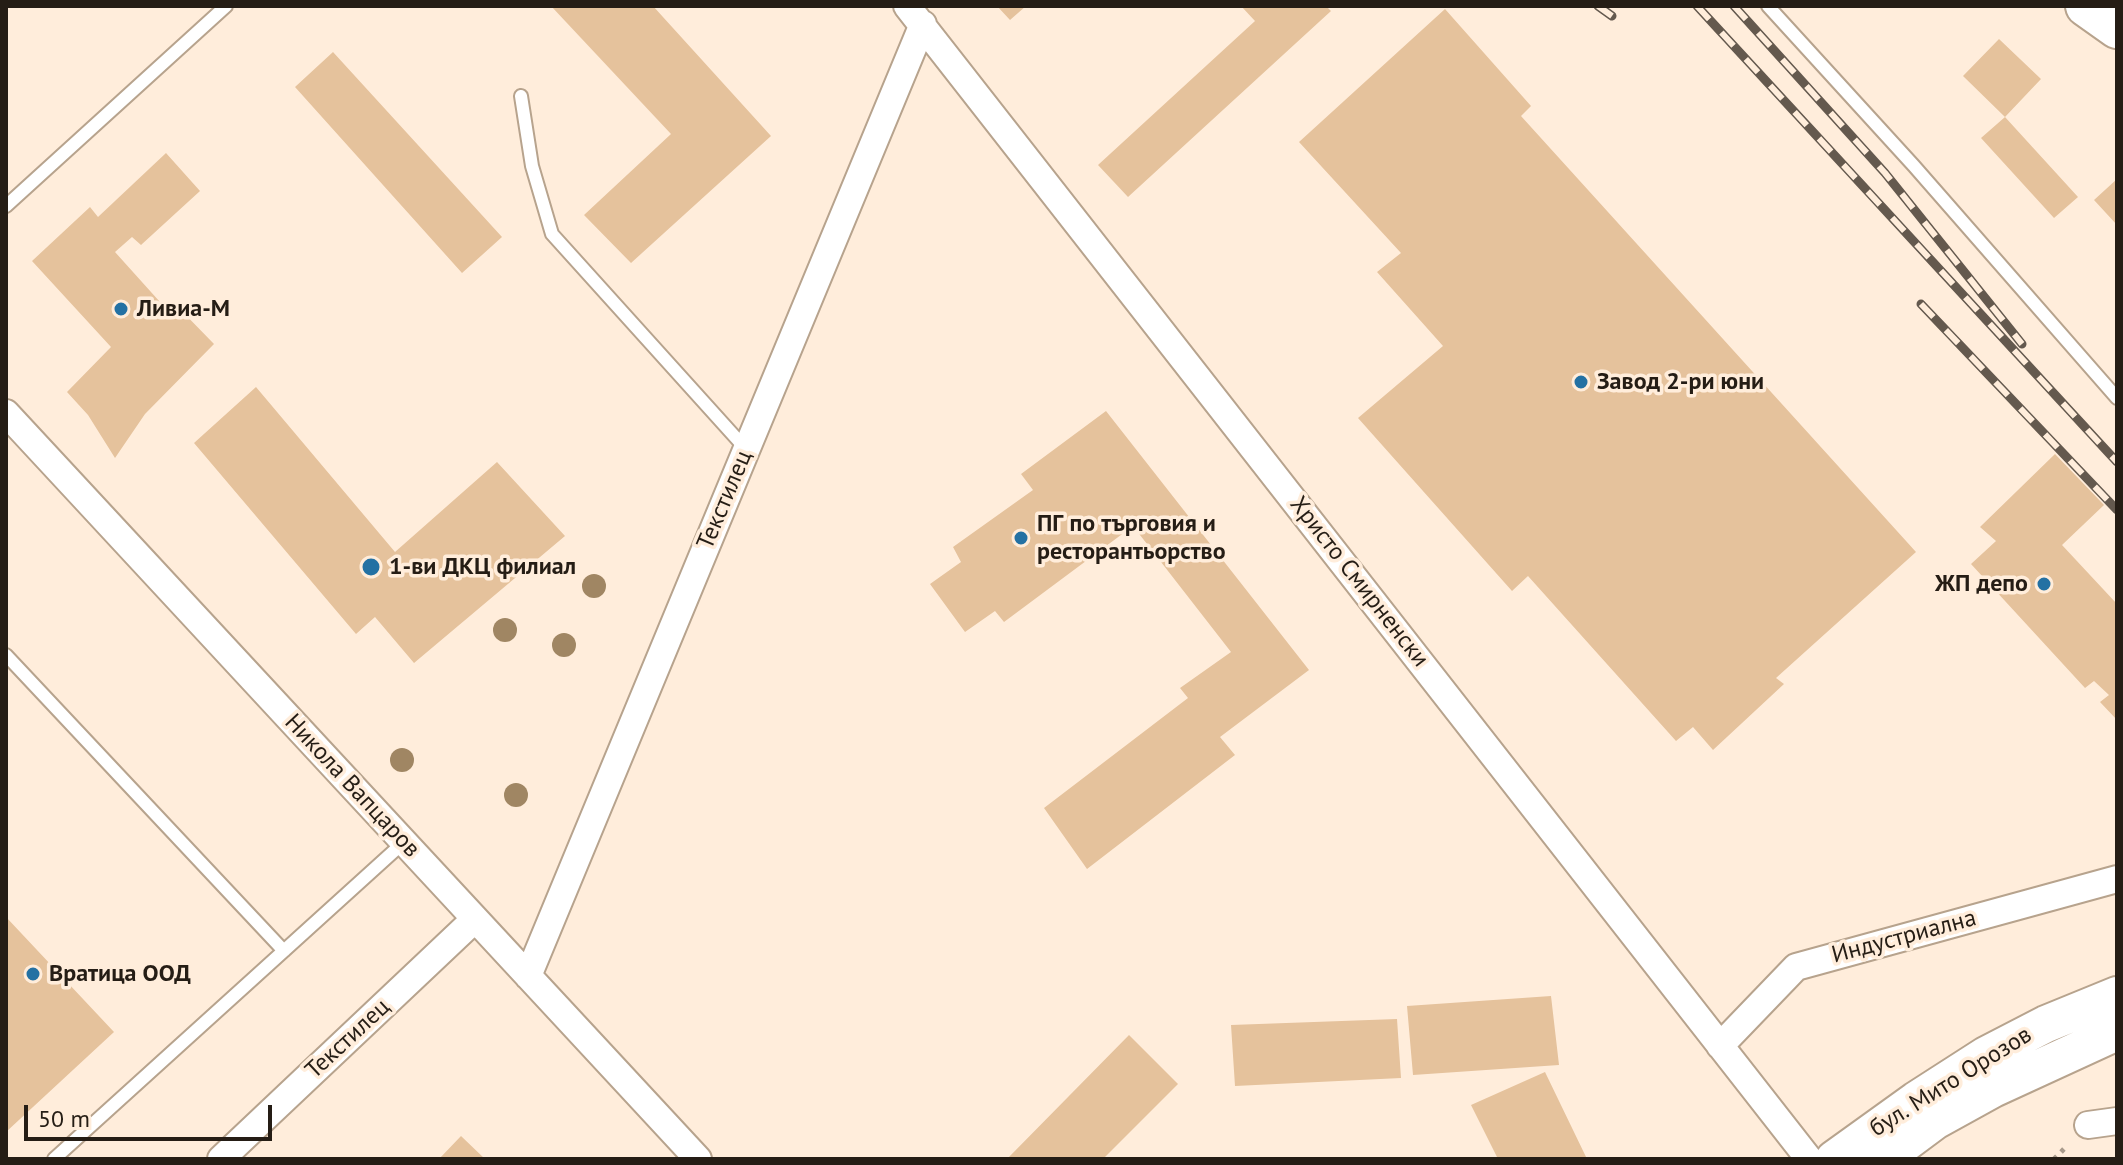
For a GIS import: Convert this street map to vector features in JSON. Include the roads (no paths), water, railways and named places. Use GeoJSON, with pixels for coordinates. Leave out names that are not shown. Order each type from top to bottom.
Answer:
{"type":"FeatureCollection","features":[{"type":"Feature","properties":{"kind":"main road"},"geometry":{"type":"LineString","coordinates":[[2086,6],[2117,26]]}},
{"type":"Feature","properties":{"kind":"main road"},"geometry":{"type":"LineString","coordinates":[[2101,6],[2117,26]]}},
{"type":"Feature","properties":{"kind":"main road","name":"бул. Мито Орозов"},"geometry":{"type":"LineString","coordinates":[[1834,1159],[1986,1055],[2046,1024],[2117,995]]}},
{"type":"Feature","properties":{"kind":"main road","name":"бул. Мито Орозов"},"geometry":{"type":"LineString","coordinates":[[1884,1159],[1935,1121],[1993,1089],[2117,1032]]}},
{"type":"Feature","properties":{"kind":"street","name":"Текстилец"},"geometry":{"type":"LineString","coordinates":[[528,976],[746,449],[915,15]]}},
{"type":"Feature","properties":{"kind":"street","name":"Христо Смирненски"},"geometry":{"type":"LineString","coordinates":[[915,15],[1809,1159]]}},
{"type":"Feature","properties":{"kind":"street","name":"Никола Вапцаров"},"geometry":{"type":"LineString","coordinates":[[6,413],[698,1159]]}},
{"type":"Feature","properties":{"kind":"street","name":"Индустриална"},"geometry":{"type":"LineString","coordinates":[[1720,1046],[1796,967],[2117,879]]}},
{"type":"Feature","properties":{"kind":"street","name":"Текстилец"},"geometry":{"type":"LineString","coordinates":[[221,1159],[475,919]]}},
{"type":"Feature","properties":{"kind":"street"},"geometry":{"type":"LineString","coordinates":[[2088,1125],[2117,1121]]}},
{"type":"Feature","properties":{"kind":"lane"},"geometry":{"type":"LineString","coordinates":[[6,206],[226,6]]}},
{"type":"Feature","properties":{"kind":"lane"},"geometry":{"type":"LineString","coordinates":[[1768,6],[1914,166],[2117,398]]}},
{"type":"Feature","properties":{"kind":"lane"},"geometry":{"type":"LineString","coordinates":[[521,96],[532,166],[552,234],[746,449]]}},
{"type":"Feature","properties":{"kind":"lane"},"geometry":{"type":"LineString","coordinates":[[6,655],[284,951]]}},
{"type":"Feature","properties":{"kind":"lane"},"geometry":{"type":"LineString","coordinates":[[54,1159],[404,842]]}},
{"type":"Feature","properties":{"kind":"railway"},"geometry":{"type":"LineString","coordinates":[[1598,6],[1612,16]]}},
{"type":"Feature","properties":{"kind":"railway"},"geometry":{"type":"LineString","coordinates":[[1697,6],[2117,462]]}},
{"type":"Feature","properties":{"kind":"railway"},"geometry":{"type":"LineString","coordinates":[[1734,6],[1885,173],[2022,344]]}},
{"type":"Feature","properties":{"kind":"railway"},"geometry":{"type":"LineString","coordinates":[[1921,304],[2117,510]]}},
{"type":"Feature","properties":{"kind":"place","name":"Ливиа-М"},"geometry":{"type":"Point","coordinates":[121,309]}},
{"type":"Feature","properties":{"kind":"place","name":"Завод 2-ри юни"},"geometry":{"type":"Point","coordinates":[1581,382]}},
{"type":"Feature","properties":{"kind":"place","name":"ПГ по търговия и ресторантьорство"},"geometry":{"type":"Point","coordinates":[1021,538]}},
{"type":"Feature","properties":{"kind":"place","name":"1-ви ДКЦ филиал"},"geometry":{"type":"Point","coordinates":[371,567]}},
{"type":"Feature","properties":{"kind":"place","name":"ЖП депо"},"geometry":{"type":"Point","coordinates":[2044,584]}},
{"type":"Feature","properties":{"kind":"place","name":"Вратица ООД"},"geometry":{"type":"Point","coordinates":[33,974]}}]}
